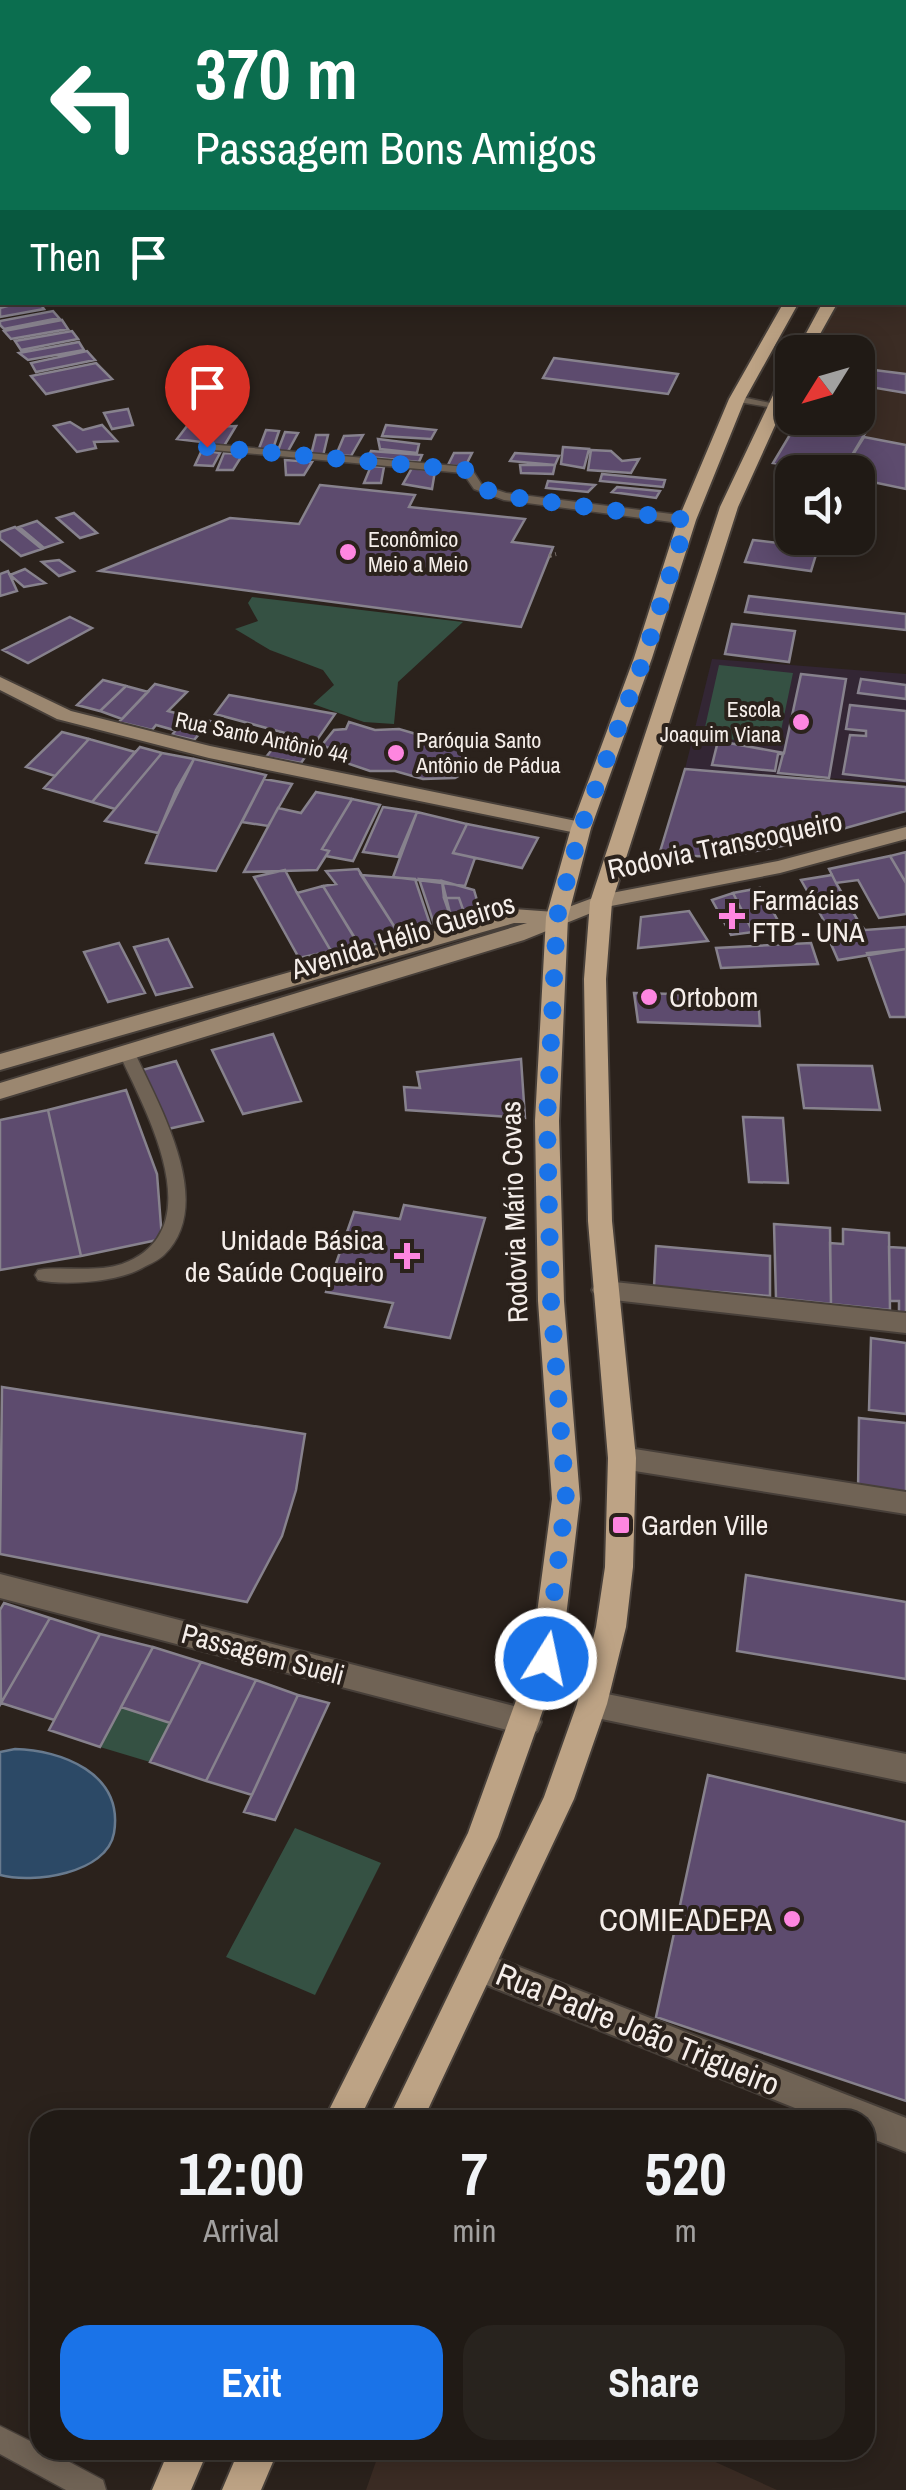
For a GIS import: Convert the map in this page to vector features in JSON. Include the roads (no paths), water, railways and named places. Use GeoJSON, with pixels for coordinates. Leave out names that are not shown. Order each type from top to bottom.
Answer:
{"type":"FeatureCollection","features":[{"type":"Feature","properties":{"kind":"main road","name":"Rodovia Mário Covas"},"geometry":{"type":"LineString","coordinates":[[346,2110],[482,1837],[546,1659],[566,1499],[551,1301],[547,1140],[557,917],[581,828],[644,658],[687,520],[737,400],[790,305]]}},
{"type":"Feature","properties":{"kind":"main road"},"geometry":{"type":"LineString","coordinates":[[813,335],[829,305]]}},
{"type":"Feature","properties":{"kind":"main road"},"geometry":{"type":"LineString","coordinates":[[410,2110],[560,1799],[592,1704],[611,1627],[619,1568],[622,1458],[605,1290],[595,978],[601,902],[729,508],[774,405]]}},
{"type":"Feature","properties":{"kind":"main road","name":"Rua Santo Antônio 44"},"geometry":{"type":"LineString","coordinates":[[0,683],[64,715],[164,741],[581,828]]}},
{"type":"Feature","properties":{"kind":"main road","name":"Rodovia Transcoqueiro"},"geometry":{"type":"LineString","coordinates":[[557,917],[601,902],[780,867],[906,833]]}},
{"type":"Feature","properties":{"kind":"main road","name":"Avenida Hélio Gueiros"},"geometry":{"type":"LineString","coordinates":[[0,1062],[513,916],[557,917]]}},
{"type":"Feature","properties":{"kind":"main road","name":"Avenida Hélio Gueiros"},"geometry":{"type":"LineString","coordinates":[[0,1092],[516,935],[557,917]]}},
{"type":"Feature","properties":{"kind":"main road"},"geometry":{"type":"LineString","coordinates":[[170,2490],[184,2460]]}},
{"type":"Feature","properties":{"kind":"main road"},"geometry":{"type":"LineString","coordinates":[[240,2490],[254,2460]]}},
{"type":"Feature","properties":{"kind":"street"},"geometry":{"type":"LineString","coordinates":[[605,1290],[906,1323]]}},
{"type":"Feature","properties":{"kind":"street"},"geometry":{"type":"LineString","coordinates":[[622,1458],[906,1503]]}},
{"type":"Feature","properties":{"kind":"street","name":"Passagem Sueli"},"geometry":{"type":"LineString","coordinates":[[0,1586],[526,1722]]}},
{"type":"Feature","properties":{"kind":"street"},"geometry":{"type":"LineString","coordinates":[[592,1704],[906,1768]]}},
{"type":"Feature","properties":{"kind":"street","name":"Rua Padre João Trigueiro"},"geometry":{"type":"LineString","coordinates":[[481,1967],[843,2110]]}},
{"type":"Feature","properties":{"kind":"street","name":"Rua Padre João Trigueiro"},"geometry":{"type":"LineString","coordinates":[[875,2123],[906,2135]]}},
{"type":"Feature","properties":{"kind":"lane"},"geometry":{"type":"LineString","coordinates":[[737,400],[774,405]]}},
{"type":"Feature","properties":{"kind":"lane"},"geometry":{"type":"LineString","coordinates":[[207,447],[466,470],[478,487],[504,496],[687,520]]}},
{"type":"Feature","properties":{"kind":"lane"},"geometry":{"type":"LineString","coordinates":[[44,1275],[126,1270],[154,1254],[177,1226],[177,1170],[127,1053]]}},
{"type":"Feature","properties":{"kind":"lane"},"geometry":{"type":"LineString","coordinates":[[0,2439],[30,2455]]}},
{"type":"Feature","properties":{"kind":"lane"},"geometry":{"type":"LineString","coordinates":[[39,2460],[94,2490]]}},
{"type":"Feature","properties":{"kind":"water"},"geometry":{"type":"Polygon","coordinates":[[[15,1749],[69,1760],[99,1780],[115,1812],[114,1833],[98,1858],[66,1873],[30,1878],[0,1875],[0,1752],[15,1749]]]}},
{"type":"Feature","properties":{"kind":"place","name":"Econômico Meio a Meio"},"geometry":{"type":"Point","coordinates":[348,552]}},
{"type":"Feature","properties":{"kind":"place","name":"Escola Joaquim Viana"},"geometry":{"type":"Point","coordinates":[801,722]}},
{"type":"Feature","properties":{"kind":"place","name":"Paróquia Santo Antônio de Pádua"},"geometry":{"type":"Point","coordinates":[396,753]}},
{"type":"Feature","properties":{"kind":"place","name":"Farmácias FTB - UNA"},"geometry":{"type":"Point","coordinates":[732,916]}},
{"type":"Feature","properties":{"kind":"place","name":"Ortobom"},"geometry":{"type":"Point","coordinates":[649,997]}},
{"type":"Feature","properties":{"kind":"place","name":"Unidade Básica de Saúde Coqueiro"},"geometry":{"type":"Point","coordinates":[407,1256]}},
{"type":"Feature","properties":{"kind":"place","name":"Garden Ville"},"geometry":{"type":"Point","coordinates":[621,1525]}},
{"type":"Feature","properties":{"kind":"place","name":"COMIEADEPA"},"geometry":{"type":"Point","coordinates":[792,1919]}}]}
